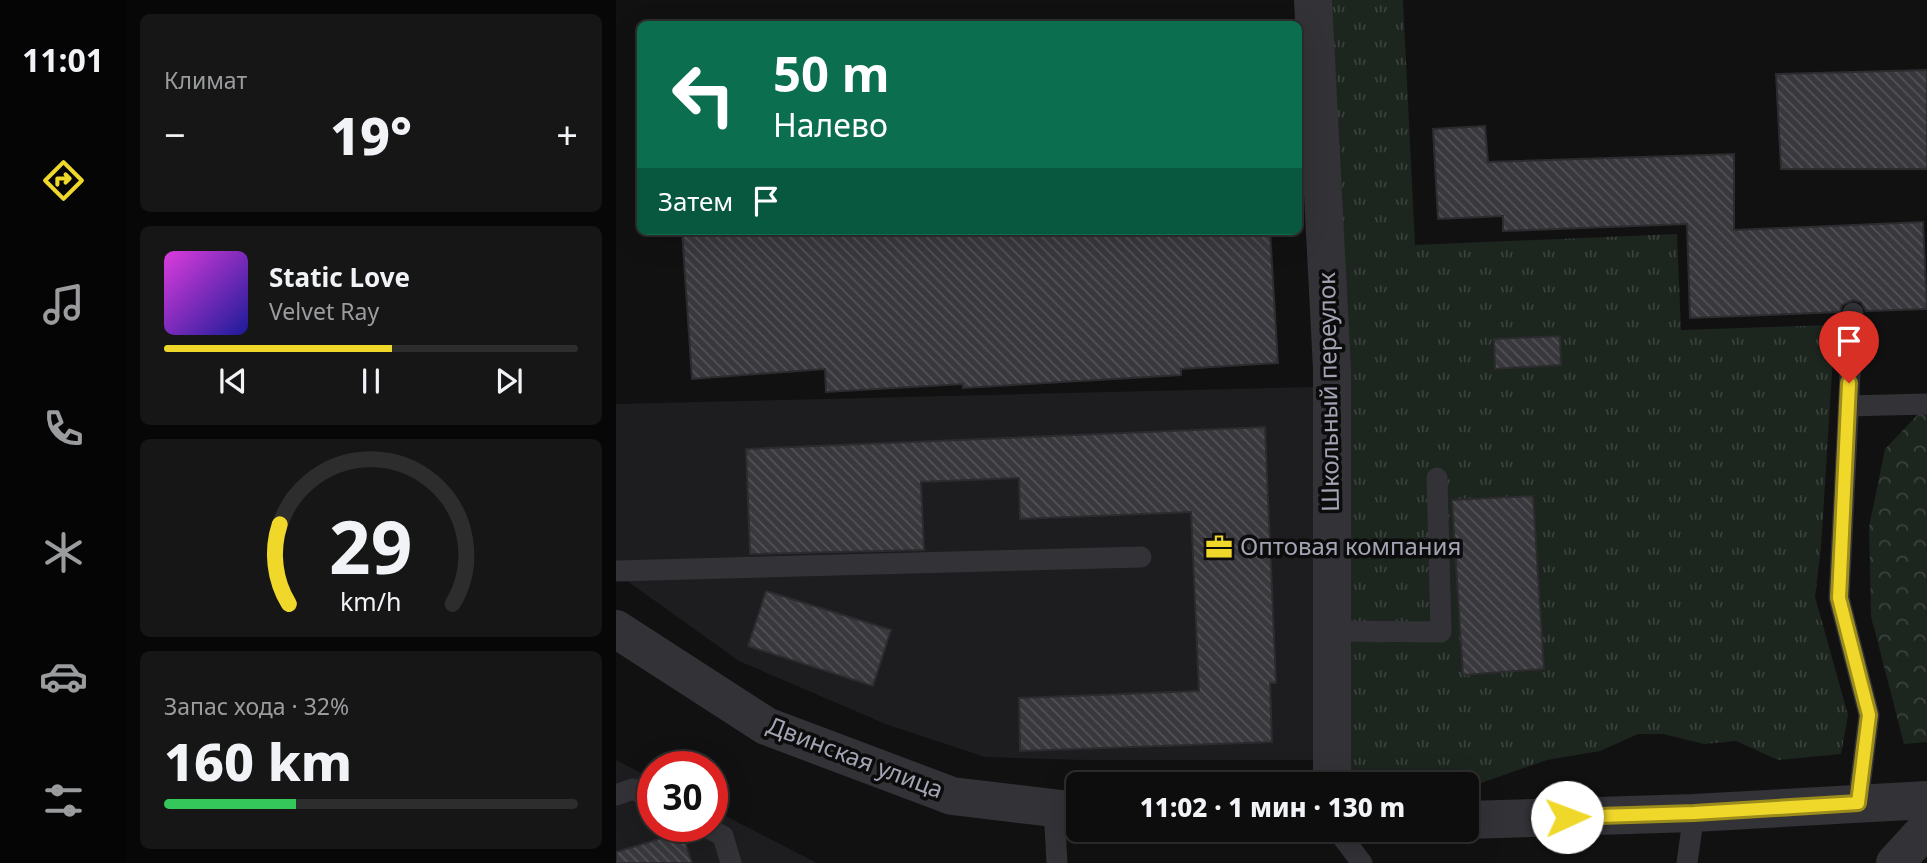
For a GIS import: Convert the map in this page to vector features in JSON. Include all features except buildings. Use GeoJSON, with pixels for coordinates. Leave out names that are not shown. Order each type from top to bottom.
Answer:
{"type":"FeatureCollection","features":[{"type":"Feature","properties":{"kind":"street","name":"Школьный переулок"},"geometry":{"type":"LineString","coordinates":[[1313,0],[1332,369],[1332,772]]}},
{"type":"Feature","properties":{"kind":"street","name":"Двинская улица"},"geometry":{"type":"LineString","coordinates":[[616,629],[766,726],[952,796],[1066,810]]}},
{"type":"Feature","properties":{"kind":"street"},"geometry":{"type":"LineString","coordinates":[[1479,820],[1694,813],[1927,800]]}},
{"type":"Feature","properties":{"kind":"street"},"geometry":{"type":"LineString","coordinates":[[1895,863],[1927,828]]}},
{"type":"Feature","properties":{"kind":"lane"},"geometry":{"type":"LineString","coordinates":[[1853,313],[1839,598],[1869,715],[1858,803]]}},
{"type":"Feature","properties":{"kind":"lane"},"geometry":{"type":"LineString","coordinates":[[1848,406],[1927,404]]}},
{"type":"Feature","properties":{"kind":"lane"},"geometry":{"type":"LineString","coordinates":[[1332,631],[1441,632],[1437,478]]}},
{"type":"Feature","properties":{"kind":"lane"},"geometry":{"type":"LineString","coordinates":[[616,571],[1141,556]]}},
{"type":"Feature","properties":{"kind":"lane"},"geometry":{"type":"LineString","coordinates":[[616,794],[633,789],[637,791]]}},
{"type":"Feature","properties":{"kind":"lane"},"geometry":{"type":"LineString","coordinates":[[1057,863],[1066,810]]}},
{"type":"Feature","properties":{"kind":"lane"},"geometry":{"type":"LineString","coordinates":[[1687,863],[1694,813]]}},
{"type":"Feature","properties":{"kind":"lane"},"geometry":{"type":"LineString","coordinates":[[725,842],[731,863]]}},
{"type":"Feature","properties":{"kind":"lane"},"geometry":{"type":"LineString","coordinates":[[1346,842],[1362,863]]}},
{"type":"Feature","properties":{"kind":"shaded area"},"geometry":{"type":"Polygon","coordinates":[[[1314,387],[1325,760],[1083,760],[985,757],[888,725],[739,661],[616,573],[616,404],[1314,387]]]}},
{"type":"Feature","properties":{"kind":"shaded area"},"geometry":{"type":"Polygon","coordinates":[[[616,760],[637,771],[637,842],[728,842],[728,817],[817,863],[616,863],[616,760]]]}},
{"type":"Feature","properties":{"kind":"green space"},"geometry":{"type":"Polygon","coordinates":[[[1324,0],[1403,0],[1415,245],[1677,234],[1681,330],[1835,325],[1821,547],[1815,597],[1848,715],[1841,754],[1778,760],[1736,741],[1704,744],[1663,734],[1638,734],[1600,751],[1547,760],[1479,784],[1479,772],[1344,772],[1324,0]]]}},
{"type":"Feature","properties":{"kind":"green space"},"geometry":{"type":"Polygon","coordinates":[[[1927,405],[1927,742],[1904,744],[1871,616],[1869,527],[1885,449],[1927,405]]]}},
{"type":"Feature","properties":{"kind":"place","name":"Оптовая компания"},"geometry":{"type":"Point","coordinates":[1219,547]}},
{"type":"Feature","properties":{"kind":"route"},"geometry":{"type":"LineString","coordinates":[[1567,817],[1694,813],[1858,803],[1869,715],[1839,598],[1849,383]]}}]}
